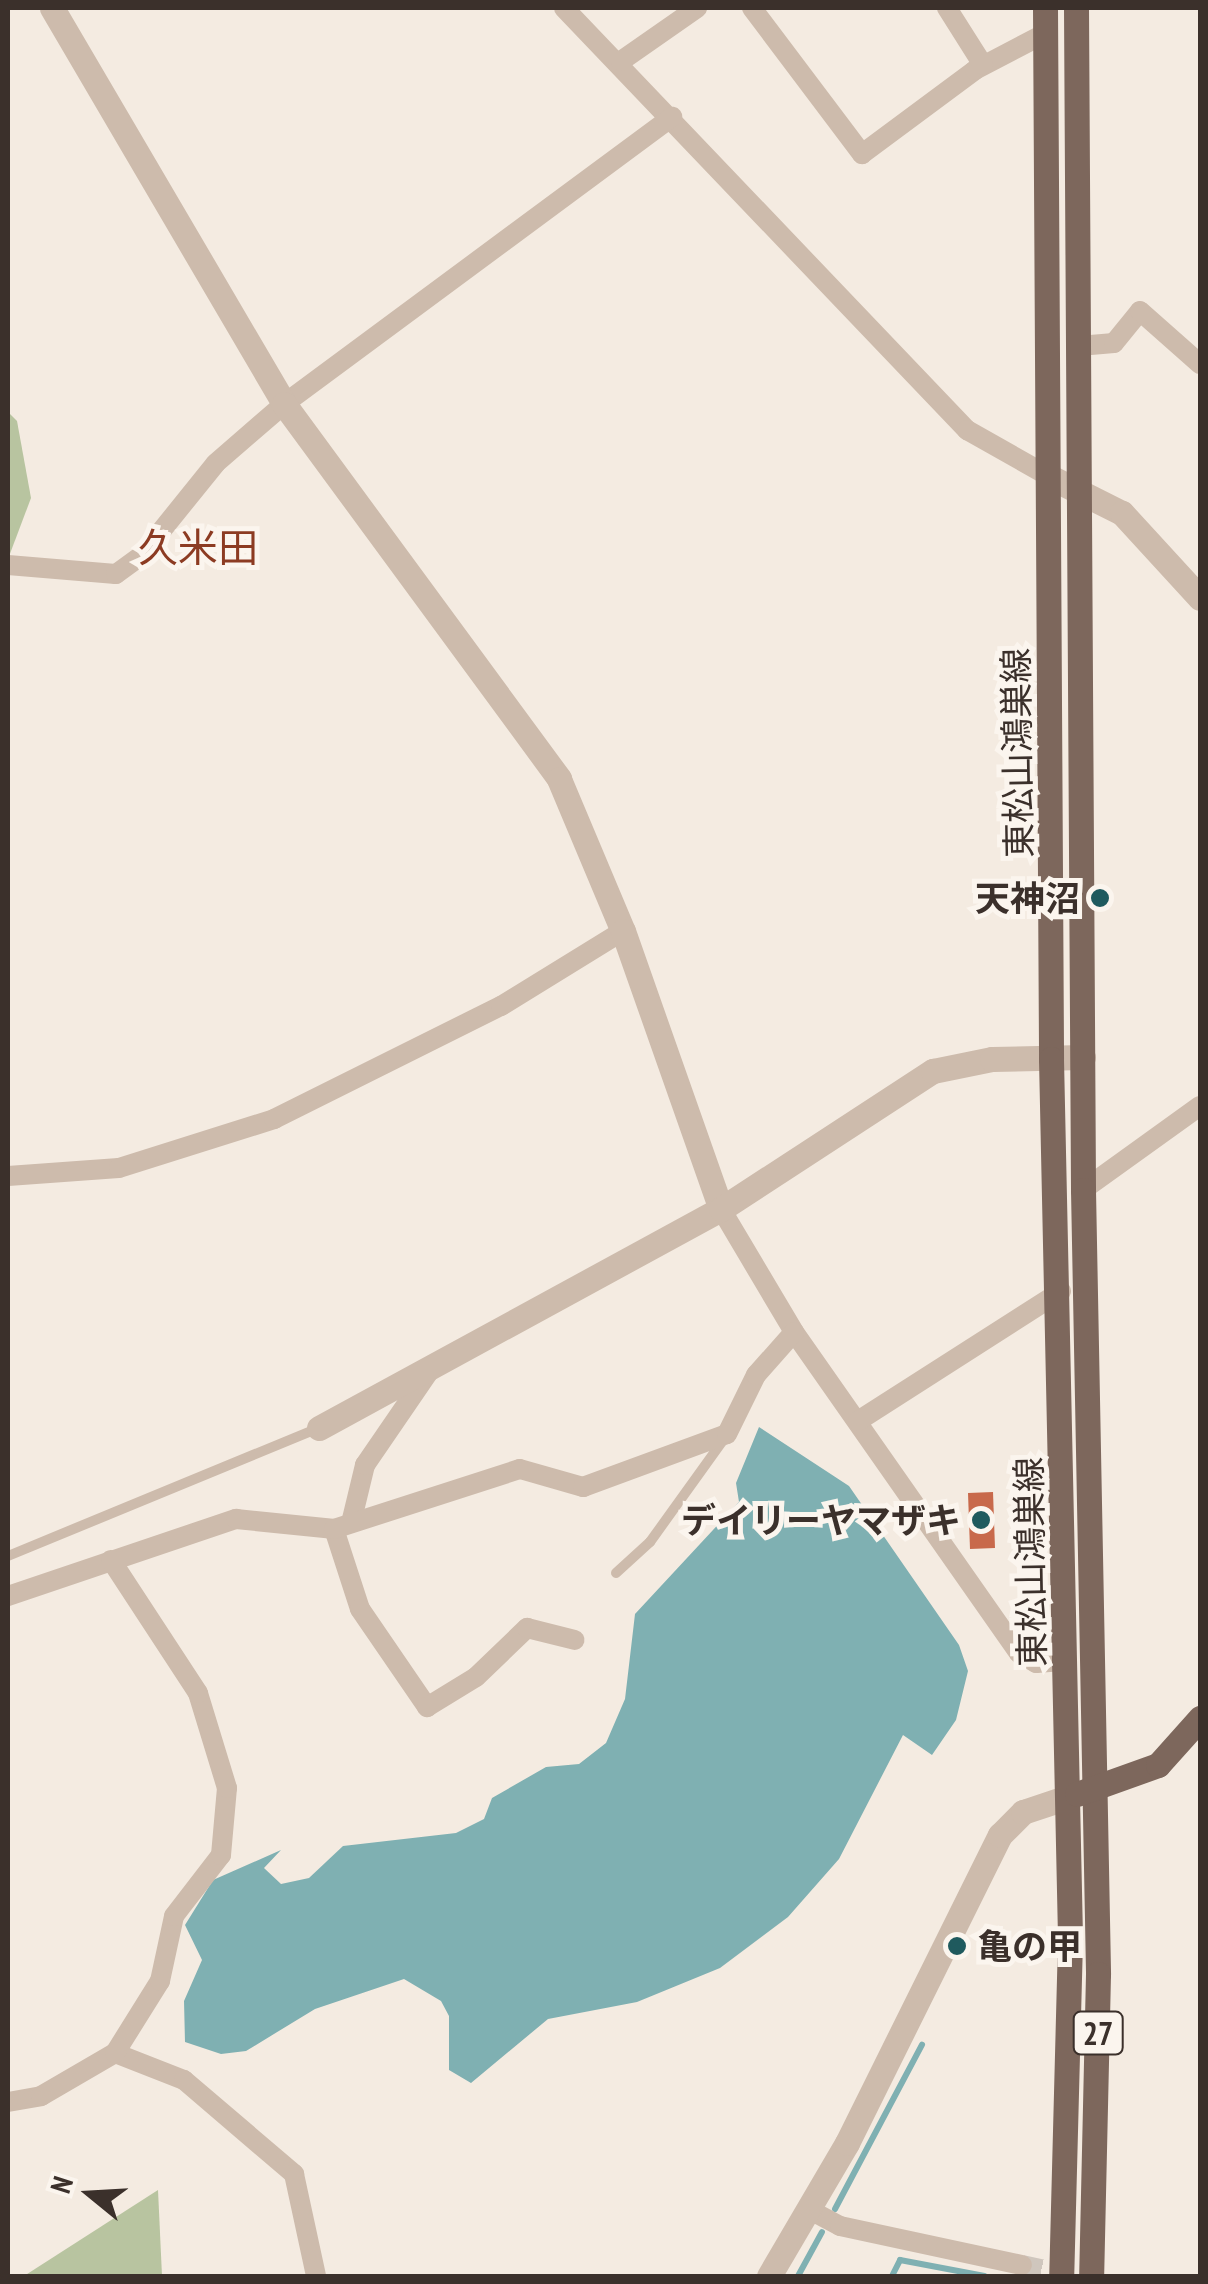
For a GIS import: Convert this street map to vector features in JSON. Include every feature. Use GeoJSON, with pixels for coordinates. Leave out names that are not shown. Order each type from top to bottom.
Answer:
{"type":"FeatureCollection","features":[{"type":"Feature","properties":{"kind":"main road","name":"東松山鴻巣線"},"geometry":{"type":"LineString","coordinates":[[1076,8],[1076,488],[1083,1057],[1080,1793]]}},
{"type":"Feature","properties":{"kind":"main road","name":"東松山鴻巣線"},"geometry":{"type":"LineString","coordinates":[[1044,20],[1051,1059],[1061,1291],[1067,1661],[1080,1793]]}},
{"type":"Feature","properties":{"kind":"main road"},"geometry":{"type":"LineString","coordinates":[[1080,1793],[1158,1765],[1200,1718]]}},
{"type":"Feature","properties":{"kind":"main road","name":"27"},"geometry":{"type":"LineString","coordinates":[[1062,2276],[1080,1793]]}},
{"type":"Feature","properties":{"kind":"main road","name":"27"},"geometry":{"type":"LineString","coordinates":[[1080,1793],[1098,1974],[1090,2276]]}},
{"type":"Feature","properties":{"kind":"street"},"geometry":{"type":"LineString","coordinates":[[52,8],[284,404],[527,729],[576,810],[722,1209],[794,1332],[1018,1654],[1036,1663],[1067,1661]]}},
{"type":"Feature","properties":{"kind":"street"},"geometry":{"type":"LineString","coordinates":[[564,8],[621,61],[967,430],[1122,513],[1200,598]]}},
{"type":"Feature","properties":{"kind":"street"},"geometry":{"type":"LineString","coordinates":[[621,61],[697,8]]}},
{"type":"Feature","properties":{"kind":"street"},"geometry":{"type":"LineString","coordinates":[[752,8],[862,154],[1044,20]]}},
{"type":"Feature","properties":{"kind":"street"},"geometry":{"type":"LineString","coordinates":[[946,8],[983,66]]}},
{"type":"Feature","properties":{"kind":"street"},"geometry":{"type":"LineString","coordinates":[[8,565],[116,574],[141,556],[216,463],[284,404],[672,117]]}},
{"type":"Feature","properties":{"kind":"street"},"geometry":{"type":"LineString","coordinates":[[1079,346],[1114,343],[1140,311],[1200,364]]}},
{"type":"Feature","properties":{"kind":"street"},"geometry":{"type":"LineString","coordinates":[[8,1176],[119,1168],[274,1120],[501,1006],[623,930]]}},
{"type":"Feature","properties":{"kind":"street"},"geometry":{"type":"LineString","coordinates":[[319,1428],[722,1209],[933,1072],[1083,1057]]}},
{"type":"Feature","properties":{"kind":"street"},"geometry":{"type":"LineString","coordinates":[[1083,1190],[1200,1106]]}},
{"type":"Feature","properties":{"kind":"street"},"geometry":{"type":"LineString","coordinates":[[858,1421],[1061,1291]]}},
{"type":"Feature","properties":{"kind":"street"},"geometry":{"type":"LineString","coordinates":[[8,1596],[236,1519],[343,1526],[520,1468],[584,1486],[728,1434],[756,1375],[794,1332]]}},
{"type":"Feature","properties":{"kind":"street"},"geometry":{"type":"LineString","coordinates":[[436,1362],[365,1465],[343,1526],[360,1609],[428,1707],[476,1676],[527,1628],[575,1640]]}},
{"type":"Feature","properties":{"kind":"street"},"geometry":{"type":"LineString","coordinates":[[8,2102],[41,2096],[116,2053],[160,1981],[174,1916],[221,1855],[227,1788],[198,1693],[111,1560]]}},
{"type":"Feature","properties":{"kind":"street"},"geometry":{"type":"LineString","coordinates":[[769,2276],[810,2210],[1000,1836],[1023,1812],[1080,1793]]}},
{"type":"Feature","properties":{"kind":"street"},"geometry":{"type":"LineString","coordinates":[[116,2053],[184,2080],[294,2174],[316,2276]]}},
{"type":"Feature","properties":{"kind":"street"},"geometry":{"type":"LineString","coordinates":[[810,2210],[840,2226],[1022,2265]]}},
{"type":"Feature","properties":{"kind":"lane"},"geometry":{"type":"LineString","coordinates":[[8,1556],[319,1428]]}},
{"type":"Feature","properties":{"kind":"lane"},"geometry":{"type":"LineString","coordinates":[[616,1574],[650,1542],[728,1434]]}},
{"type":"Feature","properties":{"kind":"green space"},"geometry":{"type":"Polygon","coordinates":[[[8,412],[17,421],[31,498],[8,559],[8,412]]]}},
{"type":"Feature","properties":{"kind":"green space"},"geometry":{"type":"Polygon","coordinates":[[[158,2190],[162,2276],[24,2276],[158,2190]]]}},
{"type":"Feature","properties":{"kind":"water"},"geometry":{"type":"Polygon","coordinates":[[[759,1427],[849,1486],[959,1645],[968,1671],[956,1720],[932,1755],[903,1735],[839,1859],[788,1917],[720,1968],[637,2002],[548,2019],[471,2083],[449,2070],[449,2016],[441,2001],[404,1979],[315,2009],[246,2051],[221,2054],[185,2042],[184,2001],[202,1960],[185,1925],[213,1880],[281,1850],[264,1868],[281,1884],[309,1878],[343,1846],[456,1833],[484,1819],[492,1798],[546,1767],[579,1764],[606,1743],[625,1699],[635,1614],[739,1502],[736,1483],[759,1427]]]}},
{"type":"Feature","properties":{"kind":"building","name":"デイリーヤマザキ"},"geometry":{"type":"Polygon","coordinates":[[[993,1492],[995,1548],[970,1549],[968,1493],[993,1492]]]}},
{"type":"Feature","properties":{"kind":"waterway"},"geometry":{"type":"LineString","coordinates":[[835,2209],[922,2045]]}},
{"type":"Feature","properties":{"kind":"waterway"},"geometry":{"type":"LineString","coordinates":[[798,2276],[822,2232]]}},
{"type":"Feature","properties":{"kind":"waterway"},"geometry":{"type":"LineString","coordinates":[[892,2276],[900,2260],[985,2276]]}},
{"type":"Feature","properties":{"kind":"tunnel"},"geometry":{"type":"LineString","coordinates":[[1022,2265],[1073,2276]]}},
{"type":"Feature","properties":{"kind":"place","name":"天神沼"},"geometry":{"type":"Point","coordinates":[1100,898]}},
{"type":"Feature","properties":{"kind":"place","name":"デイリーヤマザキ"},"geometry":{"type":"Point","coordinates":[981,1520]}},
{"type":"Feature","properties":{"kind":"place","name":"亀の甲"},"geometry":{"type":"Point","coordinates":[957,1946]}},
{"type":"Feature","properties":{"kind":"district","name":"久米田"},"geometry":{"type":"Point","coordinates":[198,547]}}]}
